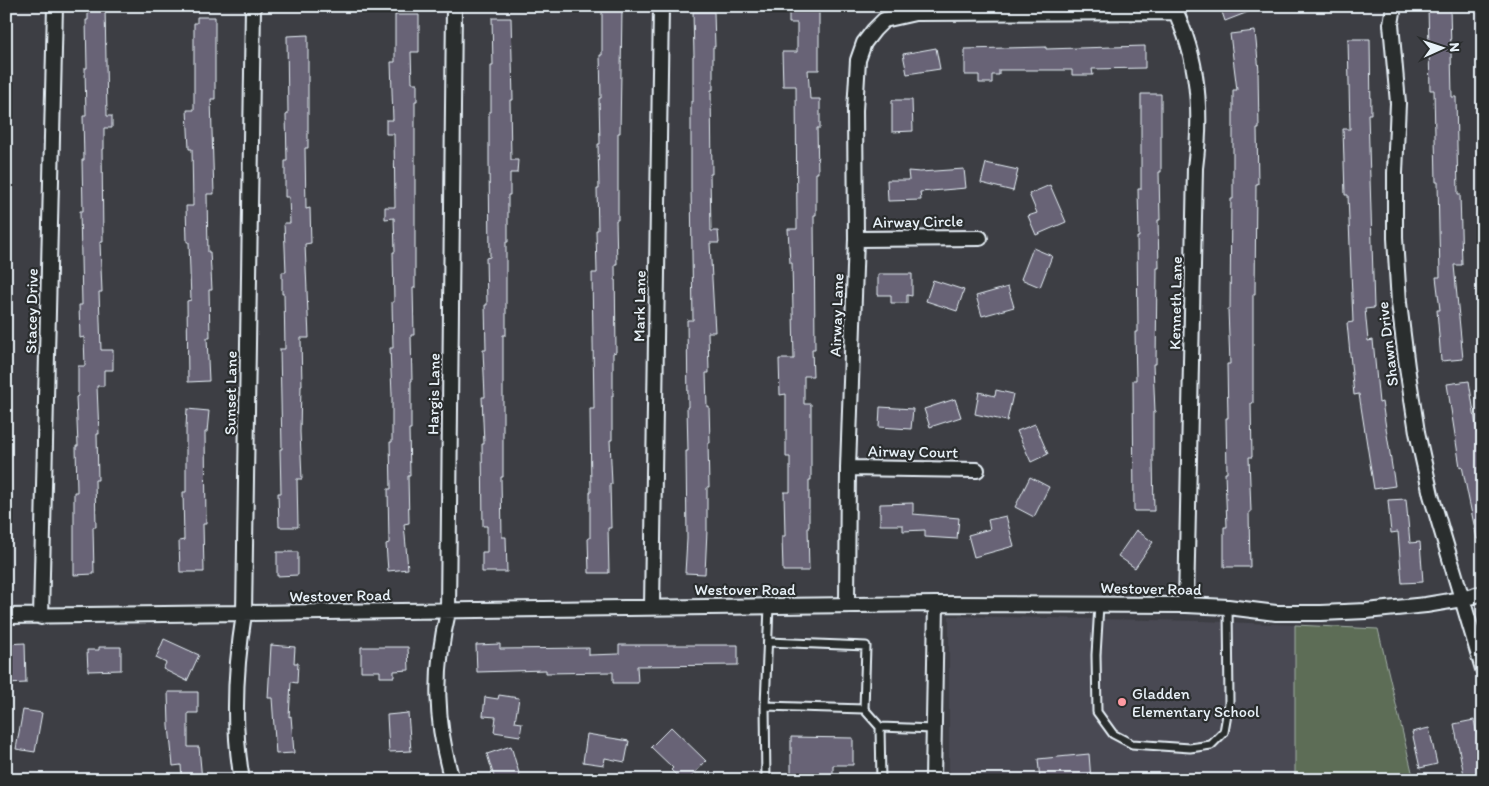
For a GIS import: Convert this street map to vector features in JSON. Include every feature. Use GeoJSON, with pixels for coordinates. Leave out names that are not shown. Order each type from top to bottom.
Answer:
{"type":"FeatureCollection","features":[{"type":"Feature","properties":{"kind":"street","name":"Stacey Drive"},"geometry":{"type":"LineString","coordinates":[[41,617],[55,6]]}},
{"type":"Feature","properties":{"kind":"street","name":"Sunset Lane"},"geometry":{"type":"LineString","coordinates":[[242,780],[236,727],[235,695],[238,654],[244,614],[253,6]]}},
{"type":"Feature","properties":{"kind":"street","name":"Hargis Lane"},"geometry":{"type":"LineString","coordinates":[[452,780],[440,728],[437,698],[438,668],[448,612],[454,6]]}},
{"type":"Feature","properties":{"kind":"street","name":"Mark Lane"},"geometry":{"type":"LineString","coordinates":[[652,607],[661,6]]}},
{"type":"Feature","properties":{"kind":"street","name":"Shawn Drive"},"geometry":{"type":"LineString","coordinates":[[1394,6],[1391,24],[1398,103],[1395,238],[1399,303],[1406,367],[1417,432],[1431,495],[1483,668]]}},
{"type":"Feature","properties":{"kind":"street","name":"Airway Lane"},"geometry":{"type":"LineString","coordinates":[[847,605],[848,468],[856,239],[855,110],[858,60],[864,43],[884,20],[915,13],[1175,9]]}},
{"type":"Feature","properties":{"kind":"street","name":"Kenneth Lane"},"geometry":{"type":"LineString","coordinates":[[1175,9],[1190,50],[1200,108],[1199,140],[1195,168],[1186,605]]}},
{"type":"Feature","properties":{"kind":"street","name":"Airway Circle"},"geometry":{"type":"LineString","coordinates":[[856,239],[980,238]]}},
{"type":"Feature","properties":{"kind":"street","name":"Airway Court"},"geometry":{"type":"LineString","coordinates":[[848,468],[977,470]]}},
{"type":"Feature","properties":{"kind":"street","name":"Westover Road"},"geometry":{"type":"LineString","coordinates":[[6,616],[448,612],[652,607],[936,604],[1186,605],[1228,607],[1276,613],[1321,613],[1426,605],[1462,599],[1483,593]]}},
{"type":"Feature","properties":{"kind":"street"},"geometry":{"type":"LineString","coordinates":[[933,780],[936,604]]}},
{"type":"Feature","properties":{"kind":"lane"},"geometry":{"type":"LineString","coordinates":[[1099,605],[1096,655],[1097,712],[1113,734],[1132,744],[1190,748],[1211,745],[1224,732],[1229,703],[1228,607]]}},
{"type":"Feature","properties":{"kind":"lane"},"geometry":{"type":"LineString","coordinates":[[766,780],[765,706],[769,606]]}},
{"type":"Feature","properties":{"kind":"lane"},"geometry":{"type":"LineString","coordinates":[[768,642],[866,646],[864,709],[880,728],[881,780]]}},
{"type":"Feature","properties":{"kind":"lane"},"geometry":{"type":"LineString","coordinates":[[765,706],[864,709]]}},
{"type":"Feature","properties":{"kind":"lane"},"geometry":{"type":"LineString","coordinates":[[880,728],[934,730]]}},
{"type":"Feature","properties":{"kind":"shaded area","name":"Gladden Elementary School"},"geometry":{"type":"Polygon","coordinates":[[[949,616],[1201,621],[1295,625],[1295,780],[949,780],[949,616]]]}},
{"type":"Feature","properties":{"kind":"green space"},"geometry":{"type":"Polygon","coordinates":[[[1295,625],[1378,629],[1414,780],[1295,780],[1295,625]]]}},
{"type":"Feature","properties":{"kind":"building"},"geometry":{"type":"Polygon","coordinates":[[[88,6],[105,6],[107,116],[112,116],[112,128],[104,128],[104,149],[102,149],[103,242],[100,242],[102,292],[99,292],[101,350],[113,350],[113,370],[104,370],[104,386],[97,386],[99,434],[97,434],[98,480],[95,480],[96,527],[93,527],[94,574],[74,575],[74,492],[77,492],[76,446],[78,446],[76,397],[78,396],[78,366],[85,366],[84,337],[80,338],[79,305],[82,305],[80,211],[83,211],[83,116],[86,116],[85,68],[87,68],[86,20],[88,20],[88,6]]]}},
{"type":"Feature","properties":{"kind":"building"},"geometry":{"type":"Polygon","coordinates":[[[1220,6],[1261,6],[1261,7],[1225,21],[1220,6]]]}},
{"type":"Feature","properties":{"kind":"building"},"geometry":{"type":"Polygon","coordinates":[[[1428,6],[1450,6],[1452,97],[1456,97],[1458,194],[1460,194],[1462,265],[1454,265],[1463,359],[1441,361],[1437,310],[1440,310],[1436,277],[1440,277],[1438,182],[1436,182],[1434,90],[1430,90],[1428,6]]]}},
{"type":"Feature","properties":{"kind":"building"},"geometry":{"type":"Polygon","coordinates":[[[622,10],[620,133],[618,133],[618,220],[616,220],[617,264],[615,264],[616,352],[613,353],[612,440],[610,440],[612,484],[610,484],[611,528],[608,528],[609,573],[589,573],[588,538],[590,538],[591,492],[590,409],[594,409],[592,273],[597,273],[596,230],[598,230],[597,189],[599,189],[598,144],[600,144],[599,98],[601,98],[602,11],[622,10]]]}},
{"type":"Feature","properties":{"kind":"building"},"geometry":{"type":"Polygon","coordinates":[[[789,10],[819,10],[819,70],[808,70],[810,99],[820,99],[820,128],[817,128],[818,173],[816,173],[816,215],[814,215],[815,349],[812,349],[813,376],[804,376],[804,404],[811,404],[811,480],[809,480],[808,527],[809,571],[783,571],[782,536],[785,536],[784,492],[790,492],[790,457],[786,457],[786,394],[780,395],[779,359],[794,359],[792,263],[790,263],[788,229],[797,229],[796,86],[783,86],[782,52],[797,52],[797,23],[789,23],[789,10]]]}},
{"type":"Feature","properties":{"kind":"building"},"geometry":{"type":"Polygon","coordinates":[[[693,12],[714,12],[715,47],[713,47],[713,90],[711,90],[711,231],[718,231],[719,243],[710,243],[715,332],[708,332],[709,373],[706,373],[710,443],[708,443],[709,487],[707,487],[705,574],[685,573],[687,539],[686,451],[688,451],[687,320],[693,320],[691,101],[693,101],[693,12]]]}},
{"type":"Feature","properties":{"kind":"building"},"geometry":{"type":"Polygon","coordinates":[[[395,15],[419,15],[419,52],[411,52],[412,83],[417,83],[417,101],[415,101],[415,288],[413,288],[414,335],[411,335],[409,523],[404,524],[408,569],[388,571],[386,544],[389,543],[388,489],[391,489],[390,442],[392,442],[390,348],[393,348],[393,252],[395,252],[394,218],[385,219],[385,207],[395,207],[394,134],[386,134],[386,120],[393,120],[391,62],[395,62],[395,15]]]}},
{"type":"Feature","properties":{"kind":"building"},"geometry":{"type":"Polygon","coordinates":[[[197,17],[215,17],[215,99],[211,99],[214,194],[207,194],[208,252],[210,252],[212,290],[209,290],[210,338],[207,338],[209,381],[188,382],[187,301],[191,300],[186,206],[193,206],[192,149],[189,149],[187,110],[194,110],[194,23],[197,23],[197,17]]]}},
{"type":"Feature","properties":{"kind":"building"},"geometry":{"type":"Polygon","coordinates":[[[492,18],[511,18],[513,100],[510,100],[511,160],[518,160],[517,173],[510,173],[510,195],[508,195],[506,335],[503,335],[502,537],[506,537],[507,572],[482,572],[482,552],[487,552],[487,526],[483,526],[482,444],[484,444],[482,397],[485,397],[483,350],[486,350],[486,258],[490,257],[489,112],[491,112],[491,66],[493,66],[492,18]]]}},
{"type":"Feature","properties":{"kind":"building"},"geometry":{"type":"Polygon","coordinates":[[[1255,31],[1259,71],[1259,129],[1257,129],[1258,184],[1256,184],[1255,294],[1253,294],[1252,457],[1249,457],[1250,567],[1224,567],[1224,527],[1227,527],[1225,473],[1227,473],[1227,364],[1230,364],[1228,309],[1230,309],[1231,199],[1233,199],[1233,90],[1237,90],[1230,34],[1255,31]]]}},
{"type":"Feature","properties":{"kind":"building"},"geometry":{"type":"Polygon","coordinates":[[[308,35],[308,148],[305,148],[306,209],[310,208],[311,243],[305,244],[309,338],[301,338],[302,386],[300,432],[302,479],[297,479],[298,527],[279,527],[278,493],[281,493],[280,449],[282,449],[280,349],[285,349],[282,272],[286,272],[284,223],[290,223],[289,197],[285,197],[285,161],[287,161],[286,115],[288,114],[287,36],[308,35]]]}},
{"type":"Feature","properties":{"kind":"building"},"geometry":{"type":"Polygon","coordinates":[[[1348,39],[1370,39],[1371,114],[1368,114],[1374,308],[1365,309],[1368,341],[1373,340],[1379,403],[1382,402],[1395,486],[1374,489],[1359,394],[1354,395],[1347,323],[1353,322],[1348,195],[1345,195],[1343,129],[1350,129],[1348,39]]]}},
{"type":"Feature","properties":{"kind":"building"},"geometry":{"type":"Polygon","coordinates":[[[1145,46],[1145,68],[1092,69],[1093,75],[1072,75],[1072,70],[999,70],[999,75],[992,75],[992,83],[979,83],[979,75],[965,75],[965,49],[1145,46]]]}},
{"type":"Feature","properties":{"kind":"building"},"geometry":{"type":"Polygon","coordinates":[[[936,48],[940,69],[907,74],[903,54],[936,48]]]}},
{"type":"Feature","properties":{"kind":"building"},"geometry":{"type":"Polygon","coordinates":[[[1141,94],[1161,94],[1160,220],[1158,220],[1159,268],[1157,268],[1156,364],[1153,364],[1155,412],[1153,412],[1154,511],[1134,511],[1133,380],[1136,380],[1135,332],[1138,332],[1137,237],[1139,237],[1138,189],[1141,189],[1141,94]]]}},
{"type":"Feature","properties":{"kind":"building"},"geometry":{"type":"Polygon","coordinates":[[[892,100],[912,100],[913,131],[892,132],[892,100]]]}},
{"type":"Feature","properties":{"kind":"building"},"geometry":{"type":"Polygon","coordinates":[[[986,163],[1018,170],[1013,191],[981,183],[986,163]]]}},
{"type":"Feature","properties":{"kind":"building"},"geometry":{"type":"Polygon","coordinates":[[[964,169],[966,188],[920,192],[921,200],[888,201],[887,180],[909,180],[908,171],[964,169]]]}},
{"type":"Feature","properties":{"kind":"building"},"geometry":{"type":"Polygon","coordinates":[[[1050,185],[1066,222],[1036,235],[1028,216],[1037,213],[1029,194],[1050,185]]]}},
{"type":"Feature","properties":{"kind":"building"},"geometry":{"type":"Polygon","coordinates":[[[1033,248],[1052,256],[1040,287],[1021,279],[1033,248]]]}},
{"type":"Feature","properties":{"kind":"building"},"geometry":{"type":"Polygon","coordinates":[[[878,274],[912,274],[912,296],[907,295],[907,303],[891,303],[891,295],[878,295],[878,274]]]}},
{"type":"Feature","properties":{"kind":"building"},"geometry":{"type":"Polygon","coordinates":[[[933,280],[964,290],[957,311],[926,301],[933,280]]]}},
{"type":"Feature","properties":{"kind":"building"},"geometry":{"type":"Polygon","coordinates":[[[1008,287],[1014,307],[982,316],[976,296],[1008,287]]]}},
{"type":"Feature","properties":{"kind":"building"},"geometry":{"type":"Polygon","coordinates":[[[1469,381],[1483,471],[1483,538],[1477,539],[1462,466],[1460,467],[1447,384],[1469,381]]]}},
{"type":"Feature","properties":{"kind":"building"},"geometry":{"type":"Polygon","coordinates":[[[996,390],[1013,394],[1007,421],[975,414],[979,392],[995,396],[996,390]]]}},
{"type":"Feature","properties":{"kind":"building"},"geometry":{"type":"Polygon","coordinates":[[[955,399],[961,417],[930,427],[924,409],[955,399]]]}},
{"type":"Feature","properties":{"kind":"building"},"geometry":{"type":"Polygon","coordinates":[[[880,407],[913,409],[911,429],[879,427],[880,407]]]}},
{"type":"Feature","properties":{"kind":"building"},"geometry":{"type":"Polygon","coordinates":[[[187,409],[209,411],[207,432],[205,432],[206,524],[203,524],[204,572],[180,572],[179,541],[184,540],[183,492],[186,492],[187,409]]]}},
{"type":"Feature","properties":{"kind":"building"},"geometry":{"type":"Polygon","coordinates":[[[1035,424],[1048,454],[1031,462],[1017,431],[1035,424]]]}},
{"type":"Feature","properties":{"kind":"building"},"geometry":{"type":"Polygon","coordinates":[[[1030,477],[1049,487],[1034,517],[1015,507],[1030,477]]]}},
{"type":"Feature","properties":{"kind":"building"},"geometry":{"type":"Polygon","coordinates":[[[1406,499],[1410,543],[1420,542],[1423,582],[1402,583],[1398,532],[1391,533],[1388,500],[1406,499]]]}},
{"type":"Feature","properties":{"kind":"building"},"geometry":{"type":"Polygon","coordinates":[[[913,503],[913,514],[959,518],[957,539],[925,537],[925,530],[903,531],[903,525],[880,525],[880,504],[913,503]]]}},
{"type":"Feature","properties":{"kind":"building"},"geometry":{"type":"Polygon","coordinates":[[[1006,516],[1014,546],[974,557],[968,535],[990,529],[988,520],[1006,516]]]}},
{"type":"Feature","properties":{"kind":"building"},"geometry":{"type":"Polygon","coordinates":[[[1136,530],[1153,542],[1135,568],[1118,556],[1136,530]]]}},
{"type":"Feature","properties":{"kind":"building"},"geometry":{"type":"Polygon","coordinates":[[[277,552],[298,552],[298,575],[277,576],[277,552]]]}},
{"type":"Feature","properties":{"kind":"building"},"geometry":{"type":"Polygon","coordinates":[[[164,639],[199,655],[187,681],[163,669],[166,663],[156,658],[164,639]]]}},
{"type":"Feature","properties":{"kind":"building"},"geometry":{"type":"Polygon","coordinates":[[[25,643],[26,683],[6,684],[6,644],[25,643]]]}},
{"type":"Feature","properties":{"kind":"building"},"geometry":{"type":"Polygon","coordinates":[[[500,644],[500,649],[589,648],[589,655],[619,654],[619,645],[738,645],[738,665],[637,666],[638,683],[613,683],[613,672],[546,673],[546,670],[477,672],[476,645],[500,644]]]}},
{"type":"Feature","properties":{"kind":"building"},"geometry":{"type":"Polygon","coordinates":[[[271,645],[295,647],[294,663],[298,663],[297,683],[291,682],[289,717],[291,716],[294,753],[276,754],[272,698],[268,698],[271,645]]]}},
{"type":"Feature","properties":{"kind":"building"},"geometry":{"type":"Polygon","coordinates":[[[99,647],[121,647],[121,670],[88,671],[87,650],[99,650],[99,647]]]}},
{"type":"Feature","properties":{"kind":"building"},"geometry":{"type":"Polygon","coordinates":[[[361,647],[408,647],[409,670],[394,671],[394,677],[380,677],[380,671],[361,671],[361,647]]]}},
{"type":"Feature","properties":{"kind":"building"},"geometry":{"type":"Polygon","coordinates":[[[168,692],[198,692],[198,713],[188,713],[188,747],[199,747],[202,780],[182,780],[181,765],[173,766],[168,692]]]}},
{"type":"Feature","properties":{"kind":"building"},"geometry":{"type":"Polygon","coordinates":[[[499,695],[519,698],[515,722],[522,723],[520,736],[494,732],[496,717],[483,716],[485,697],[498,699],[499,695]]]}},
{"type":"Feature","properties":{"kind":"building"},"geometry":{"type":"Polygon","coordinates":[[[23,710],[42,713],[35,752],[16,749],[23,710]]]}},
{"type":"Feature","properties":{"kind":"building"},"geometry":{"type":"Polygon","coordinates":[[[408,713],[411,751],[389,752],[387,715],[408,713]]]}},
{"type":"Feature","properties":{"kind":"building"},"geometry":{"type":"Polygon","coordinates":[[[1474,720],[1483,764],[1483,780],[1465,780],[1454,724],[1474,720]]]}},
{"type":"Feature","properties":{"kind":"building"},"geometry":{"type":"Polygon","coordinates":[[[671,727],[706,761],[688,780],[681,780],[671,770],[673,768],[651,747],[671,727]]]}},
{"type":"Feature","properties":{"kind":"building"},"geometry":{"type":"Polygon","coordinates":[[[1429,728],[1437,764],[1420,768],[1412,732],[1429,728]]]}},
{"type":"Feature","properties":{"kind":"building"},"geometry":{"type":"Polygon","coordinates":[[[587,734],[629,741],[625,762],[605,758],[604,765],[583,762],[587,734]]]}},
{"type":"Feature","properties":{"kind":"building"},"geometry":{"type":"Polygon","coordinates":[[[791,737],[853,738],[853,765],[833,765],[833,780],[791,780],[791,737]]]}},
{"type":"Feature","properties":{"kind":"building"},"geometry":{"type":"Polygon","coordinates":[[[511,746],[521,780],[495,780],[487,754],[511,746]]]}},
{"type":"Feature","properties":{"kind":"building"},"geometry":{"type":"Polygon","coordinates":[[[1089,754],[1091,780],[1040,780],[1038,759],[1089,754]]]}},
{"type":"Feature","properties":{"kind":"place","name":"Gladden Elementary School"},"geometry":{"type":"Point","coordinates":[1122,702]}}]}
